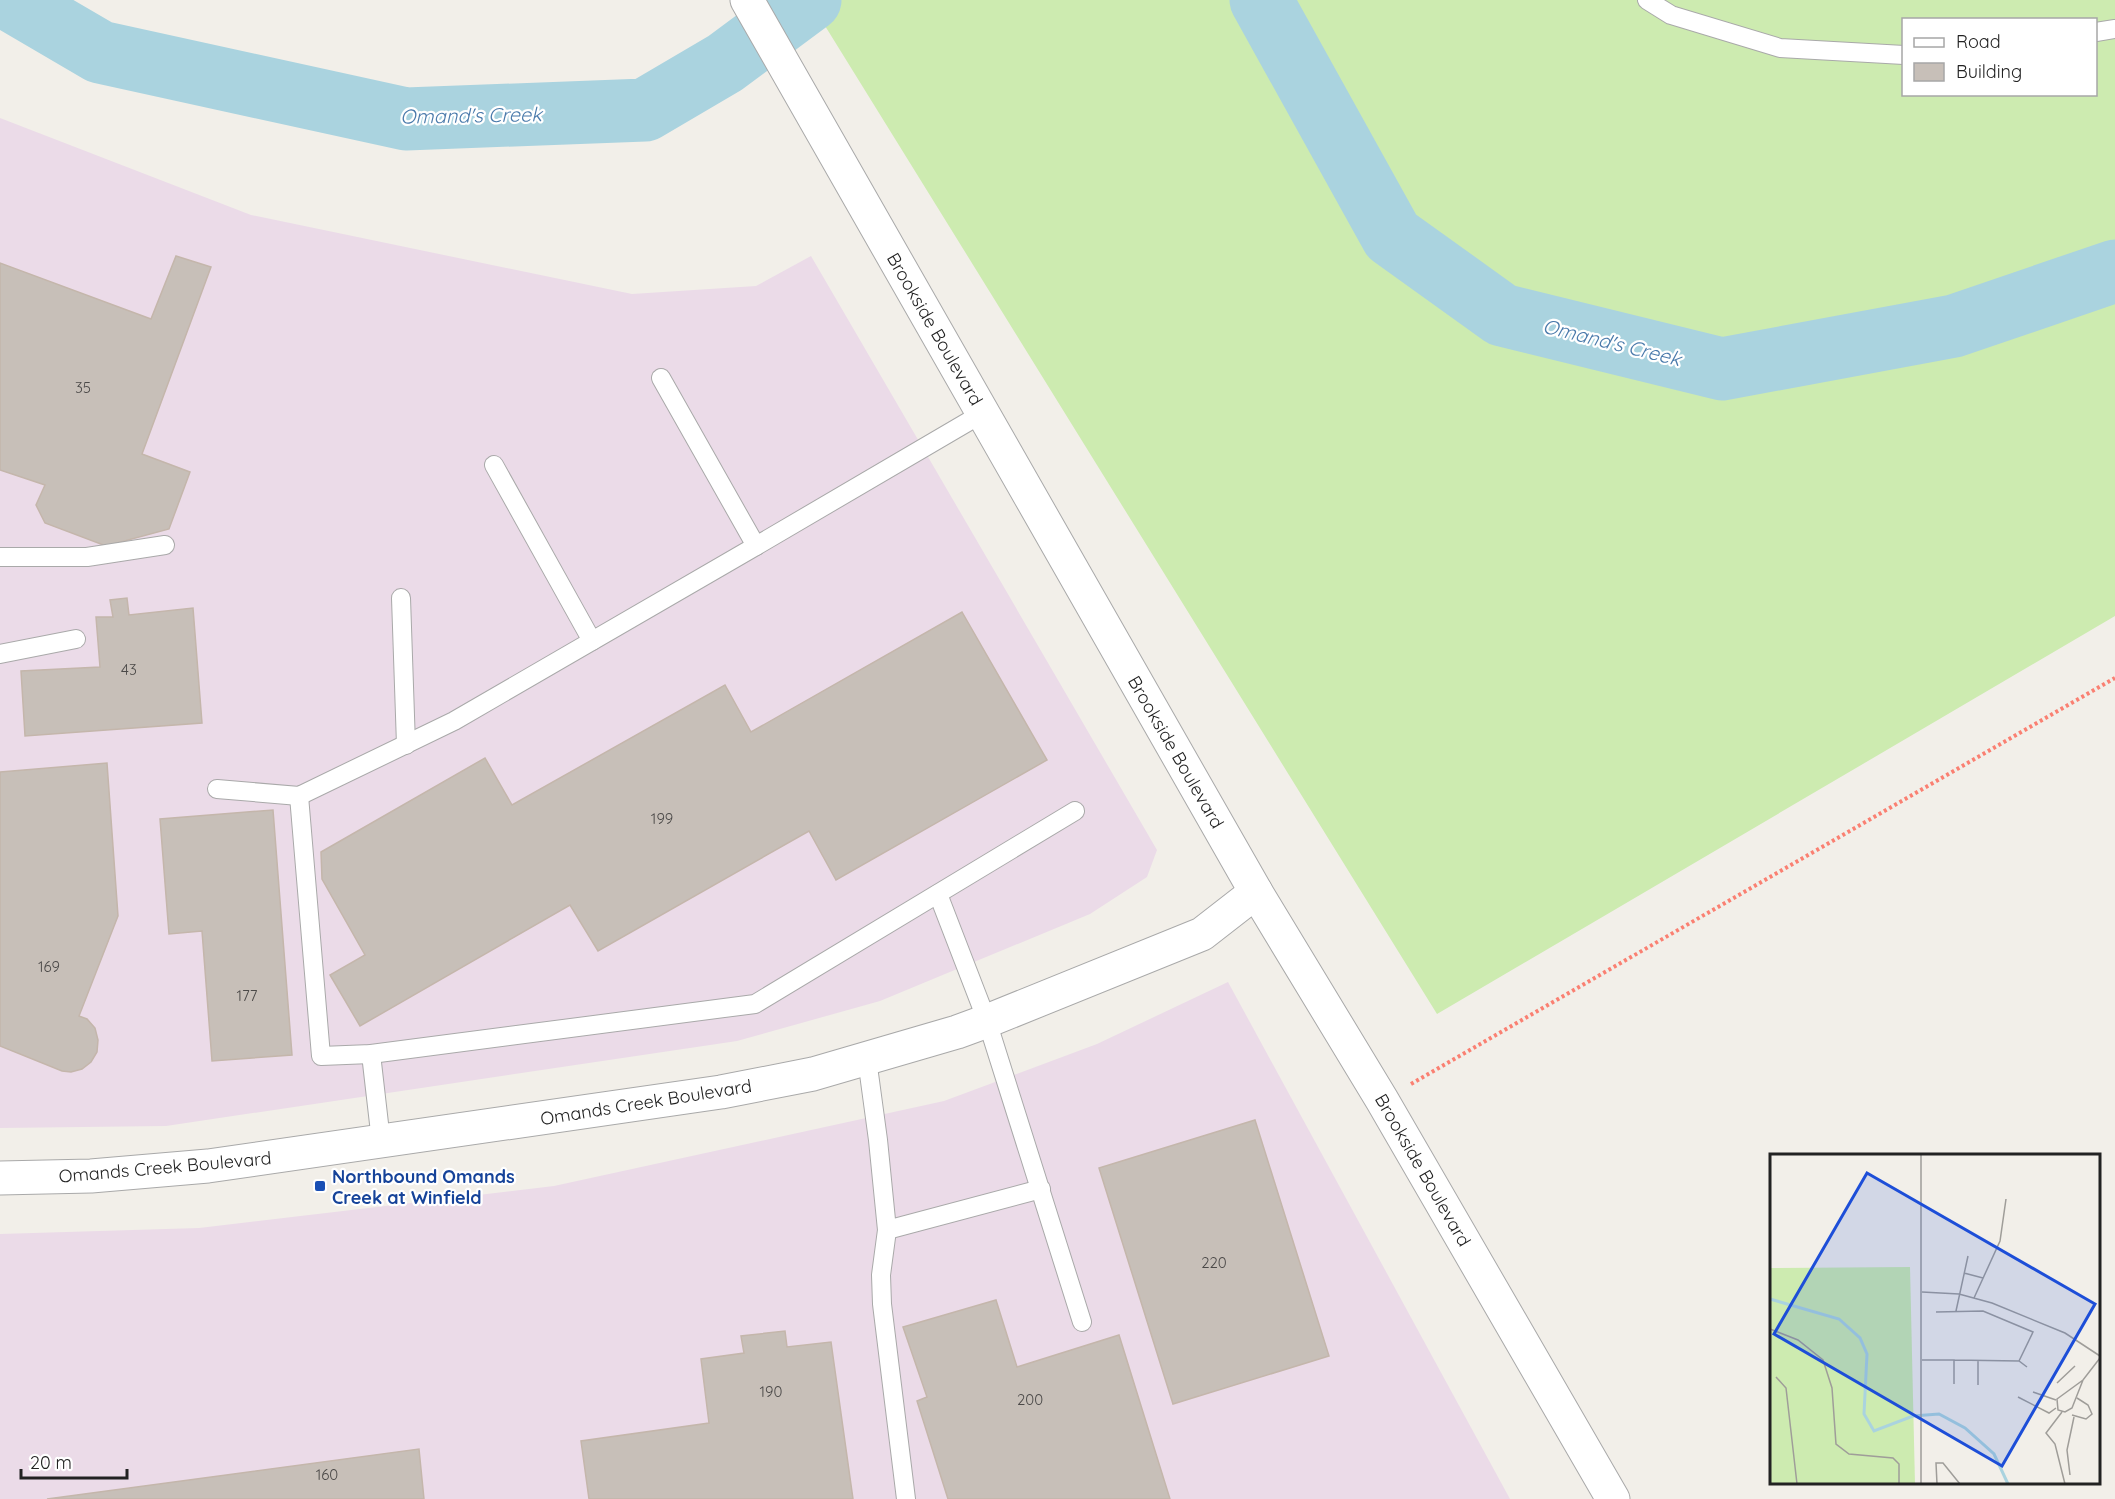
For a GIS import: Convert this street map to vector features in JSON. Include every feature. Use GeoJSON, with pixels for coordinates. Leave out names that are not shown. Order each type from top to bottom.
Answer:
{"type":"FeatureCollection","features":[{"type":"Feature","properties":{"kind":"street","name":"Brookside Boulevard"},"geometry":{"type":"LineString","coordinates":[[747,0],[1256,892],[1383,1100],[1613,1499]]}},
{"type":"Feature","properties":{"kind":"street","name":"Omands Creek Boulevard"},"geometry":{"type":"LineString","coordinates":[[0,1178],[91,1176],[208,1166],[721,1092],[813,1074],[987,1021],[1202,934],[1256,892]]}},
{"type":"Feature","properties":{"kind":"lane"},"geometry":{"type":"LineString","coordinates":[[1647,0],[1671,15],[1780,48],[1902,55]]}},
{"type":"Feature","properties":{"kind":"lane"},"geometry":{"type":"LineString","coordinates":[[2097,32],[2115,29]]}},
{"type":"Feature","properties":{"kind":"lane"},"geometry":{"type":"LineString","coordinates":[[662,378],[756,546]]}},
{"type":"Feature","properties":{"kind":"lane"},"geometry":{"type":"LineString","coordinates":[[217,789],[299,796],[406,745],[454,721],[983,413]]}},
{"type":"Feature","properties":{"kind":"lane"},"geometry":{"type":"LineString","coordinates":[[494,465],[592,641]]}},
{"type":"Feature","properties":{"kind":"lane"},"geometry":{"type":"LineString","coordinates":[[0,557],[87,557],[165,545]]}},
{"type":"Feature","properties":{"kind":"lane"},"geometry":{"type":"LineString","coordinates":[[401,598],[406,745]]}},
{"type":"Feature","properties":{"kind":"lane"},"geometry":{"type":"LineString","coordinates":[[0,654],[76,639]]}},
{"type":"Feature","properties":{"kind":"lane"},"geometry":{"type":"LineString","coordinates":[[299,796],[321,1056],[371,1054],[755,1004],[1076,811]]}},
{"type":"Feature","properties":{"kind":"lane"},"geometry":{"type":"LineString","coordinates":[[938,894],[987,1021],[1082,1322]]}},
{"type":"Feature","properties":{"kind":"lane"},"geometry":{"type":"LineString","coordinates":[[371,1054],[381,1141]]}},
{"type":"Feature","properties":{"kind":"lane"},"geometry":{"type":"LineString","coordinates":[[867,1059],[887,1230],[880,1289],[906,1499]]}},
{"type":"Feature","properties":{"kind":"lane"},"geometry":{"type":"LineString","coordinates":[[887,1230],[1041,1189]]}},
{"type":"Feature","properties":{"kind":"path"},"geometry":{"type":"LineString","coordinates":[[1438,1068],[2115,678]]}},
{"type":"Feature","properties":{"kind":"shaded area"},"geometry":{"type":"Polygon","coordinates":[[[0,118],[251,215],[632,294],[756,286],[811,256],[1157,850],[1147,877],[1090,914],[880,1001],[737,1041],[166,1126],[0,1128],[0,118]]]}},
{"type":"Feature","properties":{"kind":"shaded area"},"geometry":{"type":"Polygon","coordinates":[[[1228,982],[1510,1499],[0,1499],[0,1234],[199,1228],[554,1186],[944,1101],[1097,1044],[1228,982]]]}},
{"type":"Feature","properties":{"kind":"green space"},"geometry":{"type":"Polygon","coordinates":[[[809,0],[2115,0],[2115,616],[1437,1014],[809,0]]]}},
{"type":"Feature","properties":{"kind":"building"},"geometry":{"type":"Polygon","coordinates":[[[176,256],[211,267],[142,454],[190,472],[169,529],[106,546],[45,523],[36,505],[45,485],[0,470],[0,263],[151,319],[176,256]]]}},
{"type":"Feature","properties":{"kind":"building"},"geometry":{"type":"Polygon","coordinates":[[[127,598],[129,615],[193,608],[202,723],[25,736],[21,671],[100,667],[96,617],[113,617],[110,600],[127,598]]]}},
{"type":"Feature","properties":{"kind":"building"},"geometry":{"type":"Polygon","coordinates":[[[962,612],[1047,760],[836,880],[809,831],[598,951],[570,905],[360,1026],[330,975],[365,955],[322,879],[321,852],[485,758],[512,805],[725,685],[751,732],[962,612]]]}},
{"type":"Feature","properties":{"kind":"building"},"geometry":{"type":"Polygon","coordinates":[[[107,763],[118,916],[79,1016],[87,1019],[95,1028],[98,1040],[97,1052],[91,1062],[82,1069],[71,1072],[62,1071],[0,1046],[0,772],[107,763]]]}},
{"type":"Feature","properties":{"kind":"building"},"geometry":{"type":"Polygon","coordinates":[[[273,810],[292,1055],[212,1061],[202,931],[169,934],[160,819],[273,810]]]}},
{"type":"Feature","properties":{"kind":"building"},"geometry":{"type":"Polygon","coordinates":[[[1255,1120],[1329,1356],[1173,1404],[1099,1168],[1255,1120]]]}},
{"type":"Feature","properties":{"kind":"building"},"geometry":{"type":"Polygon","coordinates":[[[996,1300],[1017,1367],[1119,1335],[1170,1499],[948,1499],[917,1401],[927,1397],[903,1327],[996,1300]]]}},
{"type":"Feature","properties":{"kind":"building"},"geometry":{"type":"Polygon","coordinates":[[[785,1331],[787,1347],[831,1342],[853,1499],[589,1499],[581,1441],[709,1423],[701,1359],[744,1353],[741,1336],[785,1331]]]}},
{"type":"Feature","properties":{"kind":"building"},"geometry":{"type":"Polygon","coordinates":[[[419,1449],[424,1499],[47,1499],[419,1449]]]}},
{"type":"Feature","properties":{"kind":"waterway","name":"Omand's Creek"},"geometry":{"type":"LineString","coordinates":[[11,0],[100,52],[406,119],[645,110],[725,63],[810,0]]}},
{"type":"Feature","properties":{"kind":"waterway","name":"Omand's Creek"},"geometry":{"type":"LineString","coordinates":[[1261,0],[1392,236],[1502,315],[1722,369],[1954,326],[2115,271]]}},
{"type":"Feature","properties":{"kind":"place","name":"Northbound Omands Creek at Winfield"},"geometry":{"type":"Point","coordinates":[320,1186]}}]}
